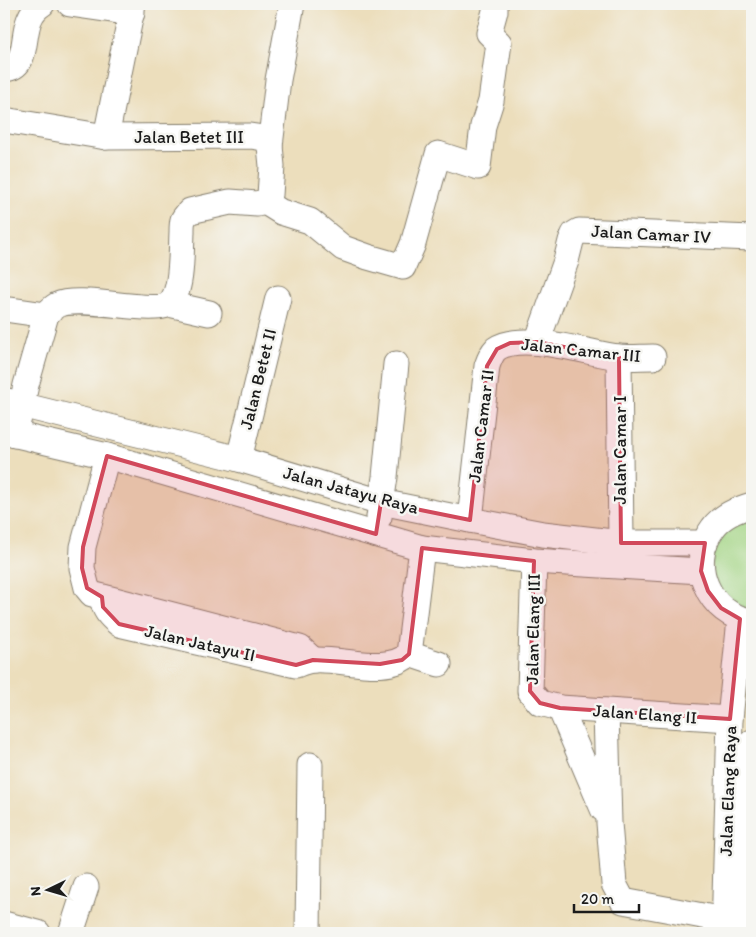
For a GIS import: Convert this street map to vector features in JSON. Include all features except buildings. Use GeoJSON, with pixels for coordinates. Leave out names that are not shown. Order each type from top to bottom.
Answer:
{"type":"FeatureCollection","features":[{"type":"Feature","properties":{"kind":"street"},"geometry":{"type":"LineString","coordinates":[[4,69],[13,68],[21,61],[29,17],[35,8],[42,4]]}},
{"type":"Feature","properties":{"kind":"street"},"geometry":{"type":"LineString","coordinates":[[70,4],[132,8]]}},
{"type":"Feature","properties":{"kind":"street"},"geometry":{"type":"LineString","coordinates":[[270,146],[278,80],[292,4]]}},
{"type":"Feature","properties":{"kind":"street"},"geometry":{"type":"LineString","coordinates":[[169,304],[175,297],[178,284],[183,220],[190,211],[230,202],[257,204],[265,202],[281,212],[310,221],[342,248],[403,267],[413,244],[438,154],[478,167],[483,126],[491,101],[499,44],[489,33],[495,4]]}},
{"type":"Feature","properties":{"kind":"street","name":"Jalan Betet III"},"geometry":{"type":"LineString","coordinates":[[132,8],[106,137],[250,136],[264,138],[270,146],[272,166],[270,195],[265,202]]}},
{"type":"Feature","properties":{"kind":"street"},"geometry":{"type":"LineString","coordinates":[[4,120],[106,137]]}},
{"type":"Feature","properties":{"kind":"street","name":"Jalan Camar IV"},"geometry":{"type":"LineString","coordinates":[[536,342],[566,261],[571,241],[574,234],[579,231],[752,238]]}},
{"type":"Feature","properties":{"kind":"street","name":"Jalan Betet II"},"geometry":{"type":"LineString","coordinates":[[239,459],[278,298]]}},
{"type":"Feature","properties":{"kind":"street"},"geometry":{"type":"LineString","coordinates":[[9,433],[12,403],[46,315],[59,304],[117,304],[159,307],[169,304],[209,313]]}},
{"type":"Feature","properties":{"kind":"street"},"geometry":{"type":"LineString","coordinates":[[11,310],[46,315]]}},
{"type":"Feature","properties":{"kind":"street","name":"Jalan Camar III"},"geometry":{"type":"LineString","coordinates":[[510,343],[536,342],[619,357],[653,358]]}},
{"type":"Feature","properties":{"kind":"street","name":"Jalan Camar II"},"geometry":{"type":"LineString","coordinates":[[470,520],[487,366],[490,355],[497,349],[510,343]]}},
{"type":"Feature","properties":{"kind":"street","name":"Jalan Camar I"},"geometry":{"type":"LineString","coordinates":[[619,357],[621,543]]}},
{"type":"Feature","properties":{"kind":"street"},"geometry":{"type":"LineString","coordinates":[[376,534],[396,364]]}},
{"type":"Feature","properties":{"kind":"street","name":"Jalan Jatayu Raya"},"geometry":{"type":"LineString","coordinates":[[12,403],[239,459],[381,502],[470,520],[542,534],[621,543],[705,543]]}},
{"type":"Feature","properties":{"kind":"street","name":"Jalan Jatayu Raya"},"geometry":{"type":"LineString","coordinates":[[9,433],[107,456],[422,548],[534,561],[701,571]]}},
{"type":"Feature","properties":{"kind":"street","name":"Jalan Jatayu II"},"geometry":{"type":"LineString","coordinates":[[107,456],[83,547],[82,568],[87,588],[92,594],[102,597],[103,607],[110,617],[119,624],[296,665],[313,660],[380,664],[402,660],[409,654]]}},
{"type":"Feature","properties":{"kind":"street"},"geometry":{"type":"LineString","coordinates":[[746,620],[721,608],[708,592],[701,571],[702,552],[713,527],[727,515],[752,505]]}},
{"type":"Feature","properties":{"kind":"street"},"geometry":{"type":"LineString","coordinates":[[422,548],[409,654],[440,664]]}},
{"type":"Feature","properties":{"kind":"street","name":"Jalan Elang III"},"geometry":{"type":"LineString","coordinates":[[534,561],[530,691],[540,703],[560,708]]}},
{"type":"Feature","properties":{"kind":"street","name":"Jalan Elang Raya"},"geometry":{"type":"LineString","coordinates":[[738,925],[730,719],[746,620]]}},
{"type":"Feature","properties":{"kind":"street"},"geometry":{"type":"LineString","coordinates":[[560,708],[609,823]]}},
{"type":"Feature","properties":{"kind":"street","name":"Jalan Elang II"},"geometry":{"type":"LineString","coordinates":[[560,708],[730,719]]}},
{"type":"Feature","properties":{"kind":"street"},"geometry":{"type":"LineString","coordinates":[[606,711],[609,823],[614,884],[623,901],[738,925]]}},
{"type":"Feature","properties":{"kind":"street","name":"Jalan Elang Raya"},"geometry":{"type":"LineString","coordinates":[[738,925],[752,742]]}},
{"type":"Feature","properties":{"kind":"street"},"geometry":{"type":"LineString","coordinates":[[308,933],[310,765]]}},
{"type":"Feature","properties":{"kind":"street"},"geometry":{"type":"LineString","coordinates":[[71,933],[86,887]]}},
{"type":"Feature","properties":{"kind":"street"},"geometry":{"type":"LineString","coordinates":[[4,924],[38,933]]}},
{"type":"Feature","properties":{"kind":"highlighted area"},"geometry":{"type":"Polygon","coordinates":[[[537,342],[619,357],[621,543],[705,543],[701,571],[708,591],[721,608],[740,619],[730,719],[560,708],[540,703],[530,691],[534,561],[422,548],[409,654],[402,660],[380,664],[313,660],[296,665],[119,624],[103,607],[102,597],[87,588],[82,568],[83,547],[107,456],[376,534],[381,502],[470,520],[487,366],[497,349],[510,343],[537,342]]]}},
{"type":"Feature","properties":{"kind":"green space"},"geometry":{"type":"Polygon","coordinates":[[[752,517],[752,611],[727,600],[712,576],[713,548],[729,525],[752,517]]]}}]}
